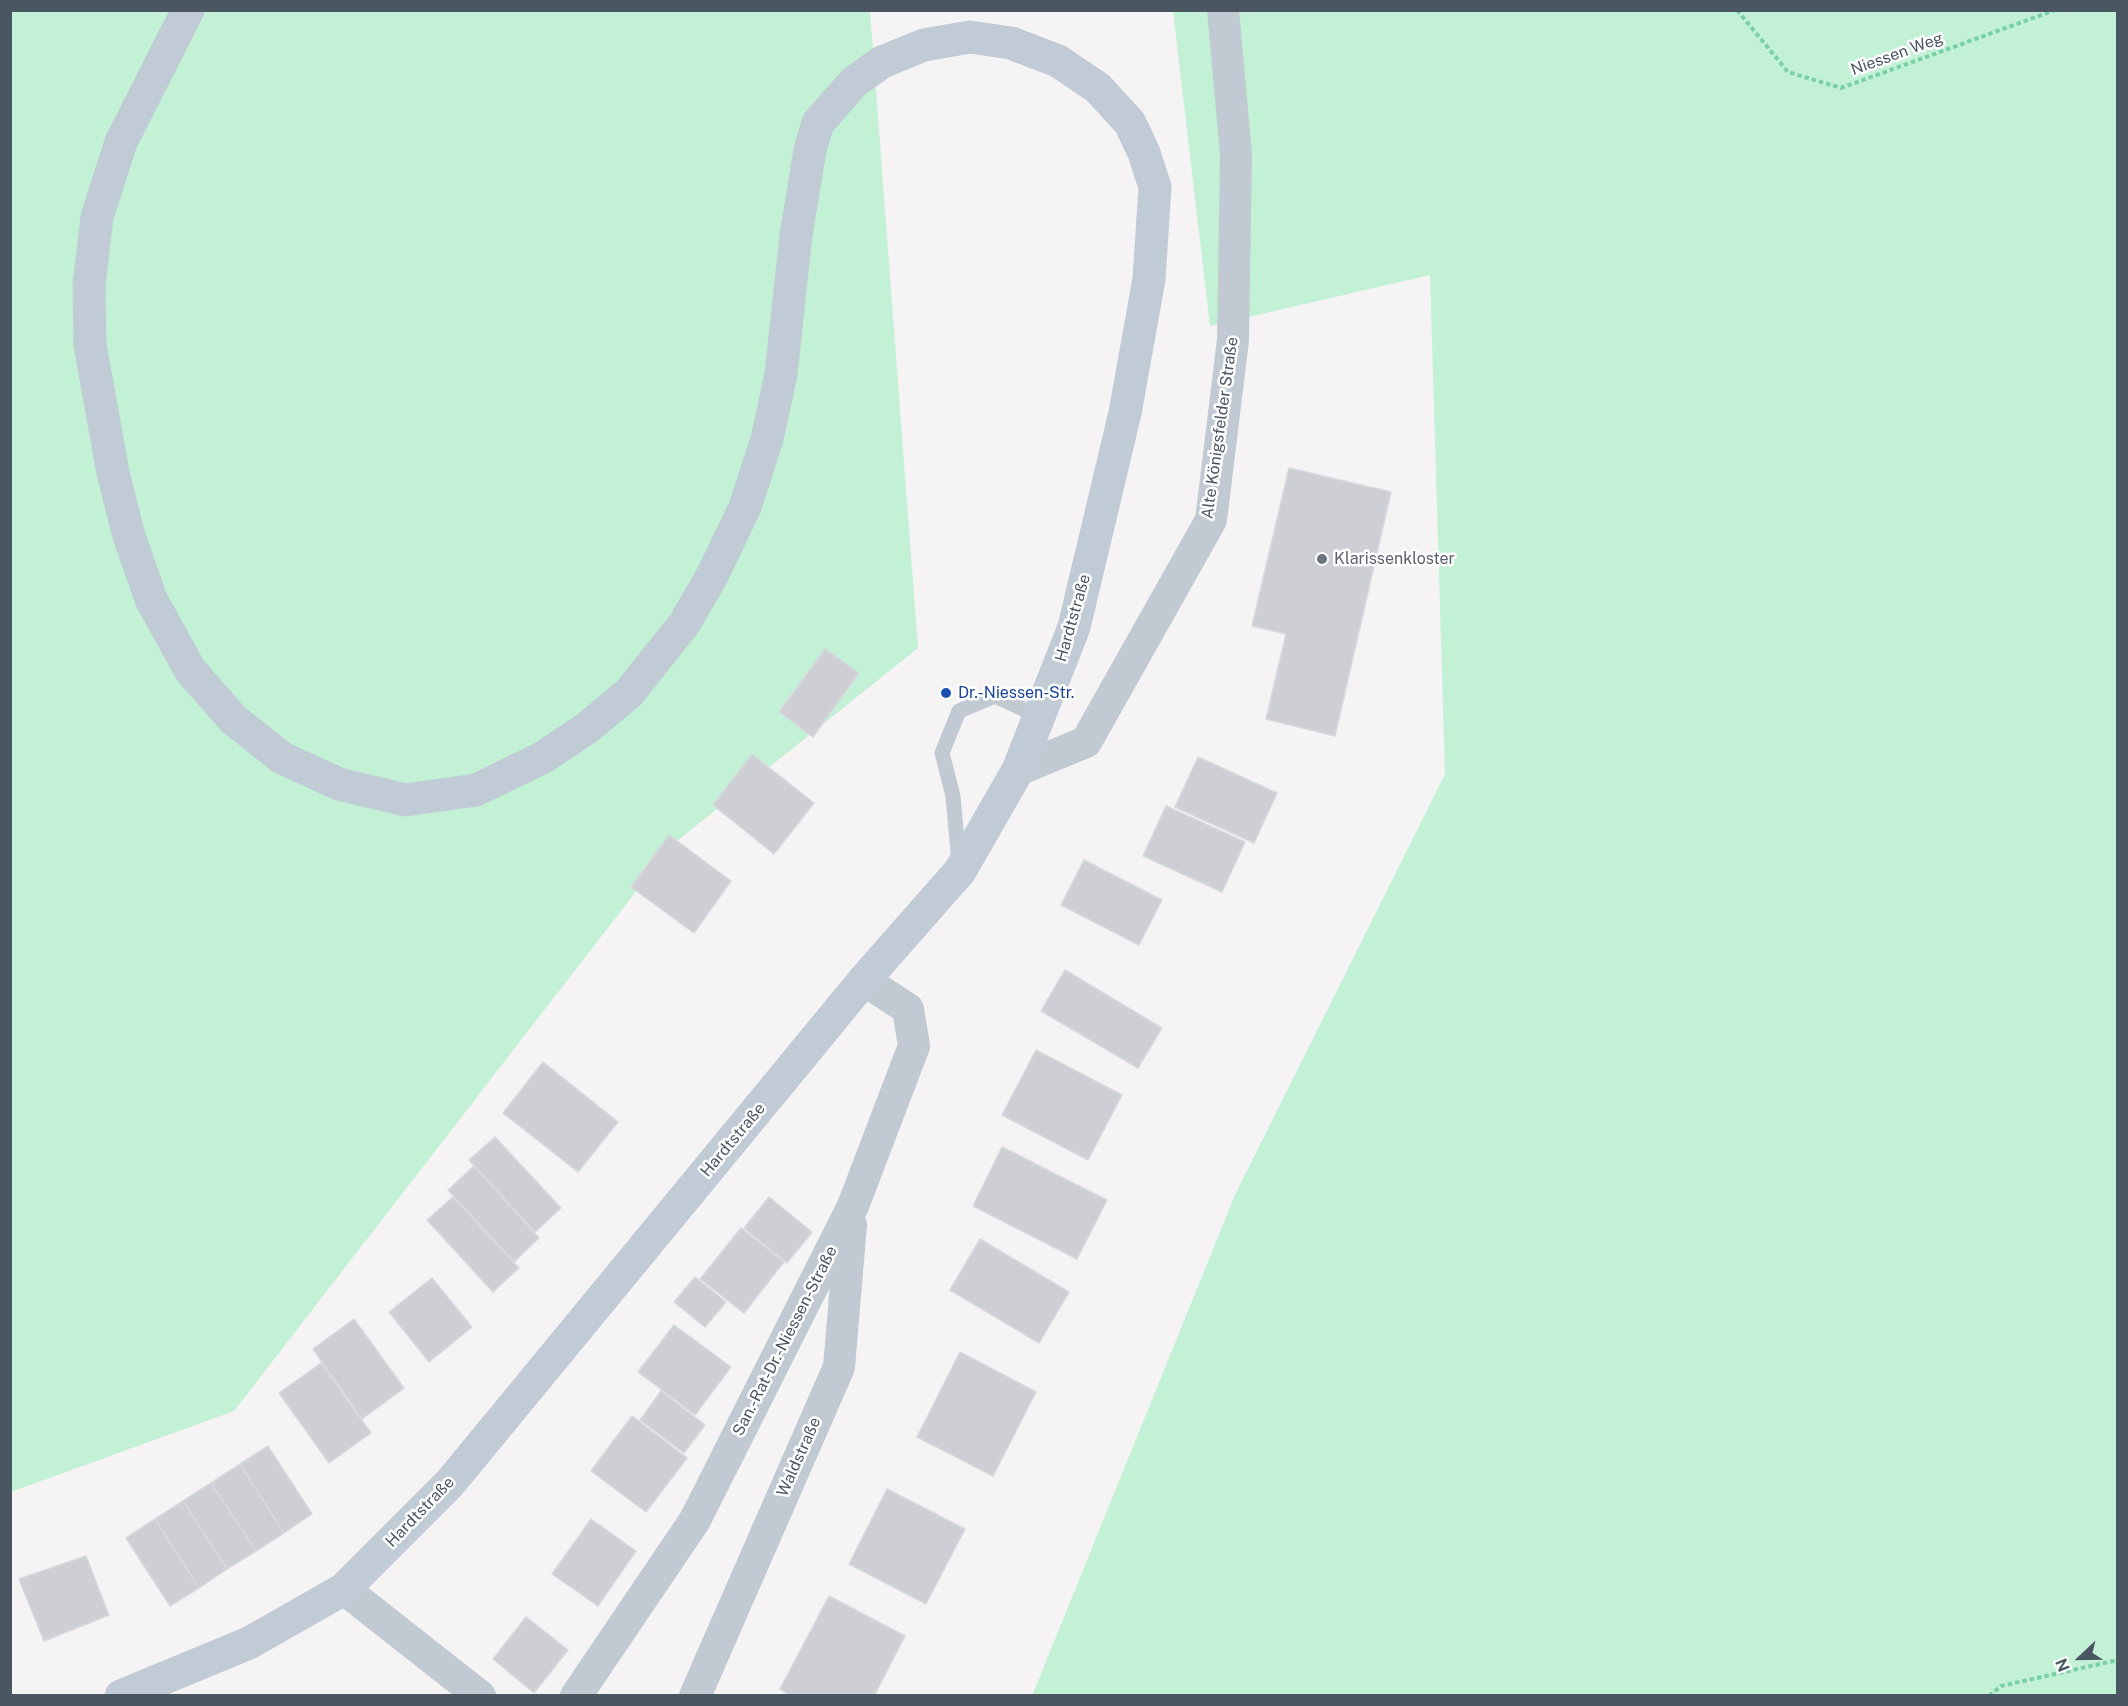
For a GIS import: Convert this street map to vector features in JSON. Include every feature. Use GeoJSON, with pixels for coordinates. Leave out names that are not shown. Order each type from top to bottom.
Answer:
{"type":"FeatureCollection","features":[{"type":"Feature","properties":{"kind":"main road","name":"Hardtstraße"},"geometry":{"type":"LineString","coordinates":[[121,1695],[249,1643],[344,1589],[450,1483],[864,980],[960,871],[1018,770],[1074,627],[1125,413],[1149,279],[1155,187],[1144,153],[1130,123],[1098,88],[1058,61],[1011,43],[970,37],[924,45],[882,62],[854,82],[818,123],[808,160],[796,235],[781,374],[767,439],[745,507],[712,576],[684,624],[629,693],[587,728],[542,758],[476,790],[405,800],[339,784],[282,758],[233,719],[190,670],[151,599],[129,536],[113,473],[90,345],[88,285],[97,217],[122,142],[188,10]]}},
{"type":"Feature","properties":{"kind":"street","name":"Alte Königsfelder Straße"},"geometry":{"type":"LineString","coordinates":[[1018,770],[1086,742],[1211,520],[1233,328],[1236,155],[1224,10]]}},
{"type":"Feature","properties":{"kind":"street","name":"San.-Rat-Dr.-Niessen-Straße"},"geometry":{"type":"LineString","coordinates":[[576,1695],[695,1520],[853,1206],[914,1047],[908,1009],[864,980]]}},
{"type":"Feature","properties":{"kind":"street","name":"Waldstraße"},"geometry":{"type":"LineString","coordinates":[[695,1695],[839,1367],[853,1206]]}},
{"type":"Feature","properties":{"kind":"street"},"geometry":{"type":"LineString","coordinates":[[344,1589],[480,1695]]}},
{"type":"Feature","properties":{"kind":"lane"},"geometry":{"type":"LineString","coordinates":[[960,871],[953,796],[942,753],[959,711],[995,696],[1040,717]]}},
{"type":"Feature","properties":{"kind":"path","name":"Niessen Weg"},"geometry":{"type":"LineString","coordinates":[[1737,10],[1788,72],[1841,88],[2055,10]]}},
{"type":"Feature","properties":{"kind":"path"},"geometry":{"type":"LineString","coordinates":[[1989,1695],[2001,1686],[2118,1660]]}},
{"type":"Feature","properties":{"kind":"green space"},"geometry":{"type":"Polygon","coordinates":[[[11,11],[870,11],[918,648],[672,845],[234,1411],[11,1492],[11,11]]]}},
{"type":"Feature","properties":{"kind":"green space"},"geometry":{"type":"Polygon","coordinates":[[[1173,11],[2117,11],[2117,1695],[1032,1696],[1235,1195],[1445,774],[1430,275],[1210,326],[1173,11]]]}},
{"type":"Feature","properties":{"kind":"building","name":"Klarissenkloster"},"geometry":{"type":"Polygon","coordinates":[[[1289,468],[1391,492],[1335,736],[1266,719],[1286,634],[1252,626],[1289,468]]]}},
{"type":"Feature","properties":{"kind":"building"},"geometry":{"type":"Polygon","coordinates":[[[825,649],[859,673],[813,737],[779,712],[825,649]]]}},
{"type":"Feature","properties":{"kind":"building"},"geometry":{"type":"Polygon","coordinates":[[[752,754],[814,803],[774,854],[713,805],[752,754]]]}},
{"type":"Feature","properties":{"kind":"building"},"geometry":{"type":"Polygon","coordinates":[[[1198,757],[1277,793],[1254,843],[1175,807],[1198,757]]]}},
{"type":"Feature","properties":{"kind":"building"},"geometry":{"type":"Polygon","coordinates":[[[1166,806],[1245,842],[1222,892],[1143,856],[1166,806]]]}},
{"type":"Feature","properties":{"kind":"building"},"geometry":{"type":"Polygon","coordinates":[[[669,835],[731,881],[694,933],[631,887],[669,835]]]}},
{"type":"Feature","properties":{"kind":"building"},"geometry":{"type":"Polygon","coordinates":[[[1084,860],[1162,900],[1139,945],[1061,905],[1084,860]]]}},
{"type":"Feature","properties":{"kind":"building"},"geometry":{"type":"Polygon","coordinates":[[[1065,970],[1162,1028],[1138,1068],[1041,1011],[1065,970]]]}},
{"type":"Feature","properties":{"kind":"building"},"geometry":{"type":"Polygon","coordinates":[[[1036,1050],[1122,1095],[1088,1160],[1002,1115],[1036,1050]]]}},
{"type":"Feature","properties":{"kind":"building"},"geometry":{"type":"Polygon","coordinates":[[[543,1062],[618,1122],[578,1172],[503,1113],[543,1062]]]}},
{"type":"Feature","properties":{"kind":"building"},"geometry":{"type":"Polygon","coordinates":[[[495,1137],[561,1208],[535,1232],[469,1160],[495,1137]]]}},
{"type":"Feature","properties":{"kind":"building"},"geometry":{"type":"Polygon","coordinates":[[[1002,1147],[1107,1200],[1077,1259],[973,1206],[1002,1147]]]}},
{"type":"Feature","properties":{"kind":"building"},"geometry":{"type":"Polygon","coordinates":[[[474,1166],[539,1238],[514,1262],[448,1190],[474,1166]]]}},
{"type":"Feature","properties":{"kind":"building"},"geometry":{"type":"Polygon","coordinates":[[[453,1197],[519,1268],[493,1292],[427,1220],[453,1197]]]}},
{"type":"Feature","properties":{"kind":"building"},"geometry":{"type":"Polygon","coordinates":[[[769,1197],[812,1232],[787,1263],[744,1228],[769,1197]]]}},
{"type":"Feature","properties":{"kind":"building"},"geometry":{"type":"Polygon","coordinates":[[[741,1228],[784,1262],[744,1313],[700,1279],[741,1228]]]}},
{"type":"Feature","properties":{"kind":"building"},"geometry":{"type":"Polygon","coordinates":[[[980,1239],[1069,1292],[1039,1343],[950,1290],[980,1239]]]}},
{"type":"Feature","properties":{"kind":"building"},"geometry":{"type":"Polygon","coordinates":[[[695,1277],[726,1302],[705,1327],[674,1302],[695,1277]]]}},
{"type":"Feature","properties":{"kind":"building"},"geometry":{"type":"Polygon","coordinates":[[[432,1278],[472,1327],[429,1362],[389,1312],[432,1278]]]}},
{"type":"Feature","properties":{"kind":"building"},"geometry":{"type":"Polygon","coordinates":[[[354,1319],[404,1388],[362,1419],[313,1349],[354,1319]]]}},
{"type":"Feature","properties":{"kind":"building"},"geometry":{"type":"Polygon","coordinates":[[[674,1325],[731,1367],[695,1415],[638,1372],[674,1325]]]}},
{"type":"Feature","properties":{"kind":"building"},"geometry":{"type":"Polygon","coordinates":[[[960,1352],[1036,1392],[993,1476],[917,1437],[960,1352]]]}},
{"type":"Feature","properties":{"kind":"building"},"geometry":{"type":"Polygon","coordinates":[[[321,1363],[371,1433],[329,1463],[279,1393],[321,1363]]]}},
{"type":"Feature","properties":{"kind":"building"},"geometry":{"type":"Polygon","coordinates":[[[661,1391],[705,1425],[684,1453],[640,1420],[661,1391]]]}},
{"type":"Feature","properties":{"kind":"building"},"geometry":{"type":"Polygon","coordinates":[[[632,1416],[687,1458],[646,1512],[591,1471],[632,1416]]]}},
{"type":"Feature","properties":{"kind":"building"},"geometry":{"type":"Polygon","coordinates":[[[268,1446],[312,1514],[284,1533],[240,1464],[268,1446]]]}},
{"type":"Feature","properties":{"kind":"building"},"geometry":{"type":"Polygon","coordinates":[[[240,1464],[284,1533],[256,1551],[211,1483],[240,1464]]]}},
{"type":"Feature","properties":{"kind":"building"},"geometry":{"type":"Polygon","coordinates":[[[211,1483],[256,1551],[227,1569],[183,1501],[211,1483]]]}},
{"type":"Feature","properties":{"kind":"building"},"geometry":{"type":"Polygon","coordinates":[[[887,1489],[965,1529],[926,1604],[849,1564],[887,1489]]]}},
{"type":"Feature","properties":{"kind":"building"},"geometry":{"type":"Polygon","coordinates":[[[183,1501],[227,1569],[199,1588],[155,1519],[183,1501]]]}},
{"type":"Feature","properties":{"kind":"building"},"geometry":{"type":"Polygon","coordinates":[[[155,1519],[199,1588],[170,1606],[126,1538],[155,1519]]]}},
{"type":"Feature","properties":{"kind":"building"},"geometry":{"type":"Polygon","coordinates":[[[591,1519],[636,1551],[598,1606],[552,1574],[591,1519]]]}},
{"type":"Feature","properties":{"kind":"building"},"geometry":{"type":"Polygon","coordinates":[[[86,1556],[109,1615],[44,1641],[19,1579],[86,1556]]]}},
{"type":"Feature","properties":{"kind":"building"},"geometry":{"type":"Polygon","coordinates":[[[829,1596],[905,1636],[874,1696],[791,1696],[780,1689],[829,1596]]]}},
{"type":"Feature","properties":{"kind":"building"},"geometry":{"type":"Polygon","coordinates":[[[526,1617],[568,1650],[534,1693],[493,1659],[526,1617]]]}},
{"type":"Feature","properties":{"kind":"place","name":"Klarissenkloster"},"geometry":{"type":"Point","coordinates":[1322,559]}},
{"type":"Feature","properties":{"kind":"place","name":"Dr.-Niessen-Str."},"geometry":{"type":"Point","coordinates":[946,693]}}]}
